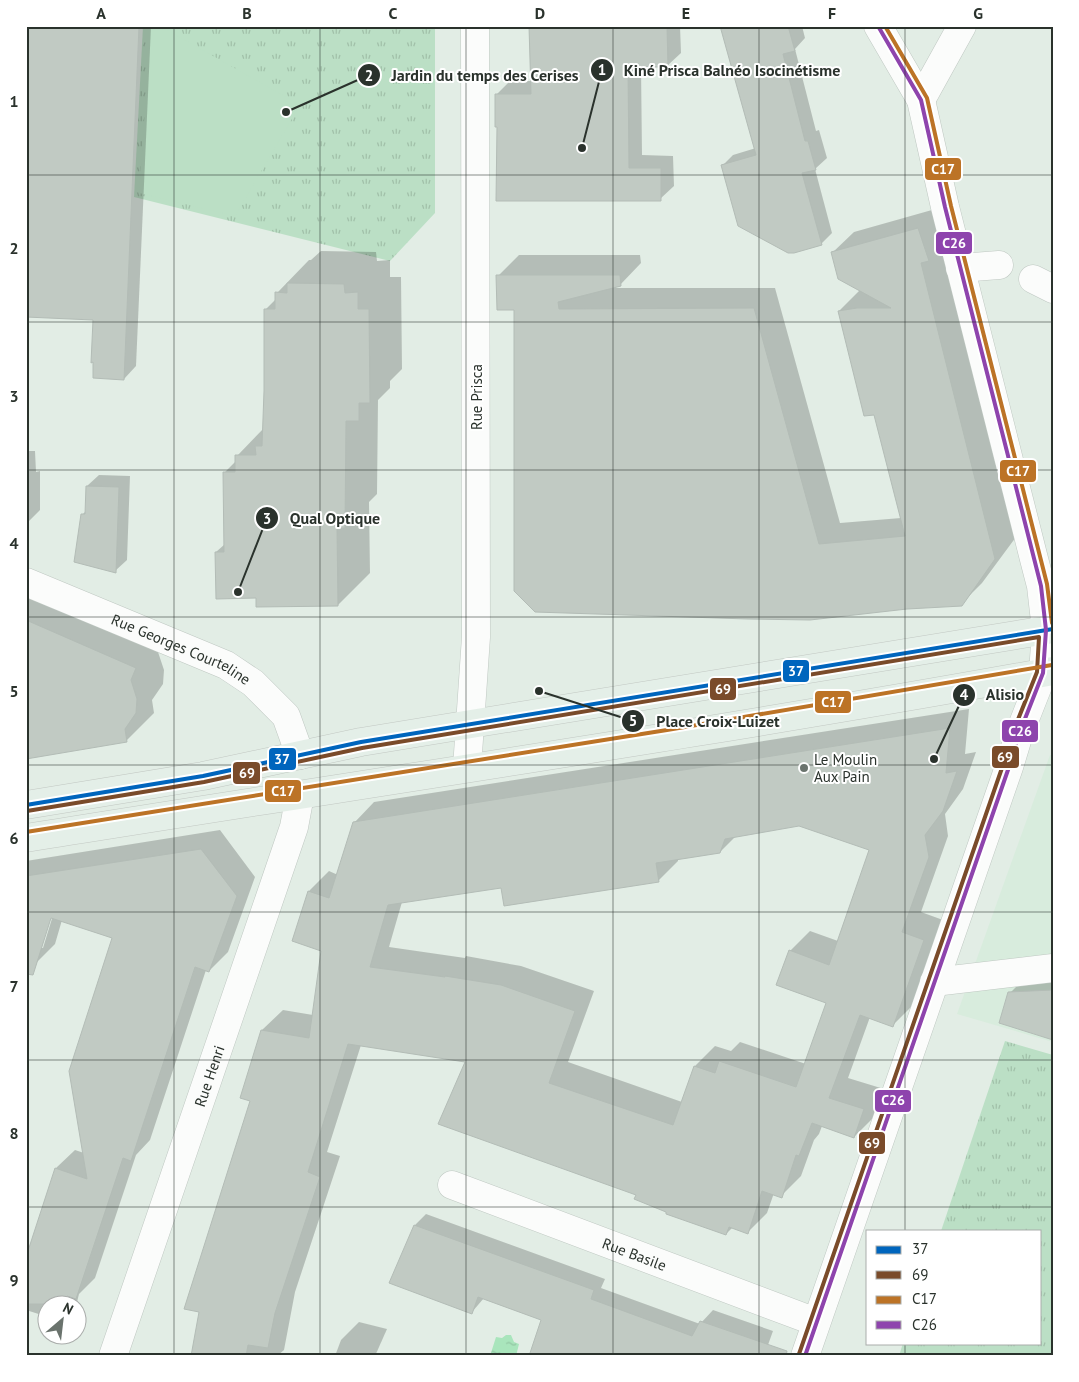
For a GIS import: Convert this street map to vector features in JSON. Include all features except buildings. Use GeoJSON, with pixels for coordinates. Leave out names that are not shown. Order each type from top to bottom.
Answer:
{"type":"FeatureCollection","features":[{"type":"Feature","properties":{"kind":"main road"},"geometry":{"type":"LineString","coordinates":[[26,804],[204,776],[361,742],[1049,629]]}},
{"type":"Feature","properties":{"kind":"main road"},"geometry":{"type":"LineString","coordinates":[[26,838],[932,693],[1048,672]]}},
{"type":"Feature","properties":{"kind":"main road"},"geometry":{"type":"LineString","coordinates":[[300,755],[300,795]]}},
{"type":"Feature","properties":{"kind":"street","name":"Rue Prisca"},"geometry":{"type":"LineString","coordinates":[[467,768],[476,637],[475,26]]}},
{"type":"Feature","properties":{"kind":"street"},"geometry":{"type":"LineString","coordinates":[[805,1356],[1009,767],[1018,734],[1048,672],[1049,629],[1041,586],[960,268],[921,100],[878,26]]}},
{"type":"Feature","properties":{"kind":"street"},"geometry":{"type":"LineString","coordinates":[[921,100],[962,26]]}},
{"type":"Feature","properties":{"kind":"street"},"geometry":{"type":"LineString","coordinates":[[960,268],[999,265]]}},
{"type":"Feature","properties":{"kind":"street","name":"Rue Georges Courteline"},"geometry":{"type":"LineString","coordinates":[[26,582],[226,665],[253,684],[286,716],[300,755]]}},
{"type":"Feature","properties":{"kind":"street","name":"Rue Henri"},"geometry":{"type":"LineString","coordinates":[[113,1356],[294,828],[300,795]]}},
{"type":"Feature","properties":{"kind":"street"},"geometry":{"type":"LineString","coordinates":[[934,982],[1053,968]]}},
{"type":"Feature","properties":{"kind":"street","name":"Rue Basile"},"geometry":{"type":"LineString","coordinates":[[452,1185],[816,1322]]}},
{"type":"Feature","properties":{"kind":"shaded area"},"geometry":{"type":"Polygon","coordinates":[[[1050,755],[1053,755],[1053,1042],[957,1014],[1050,755]]]}},
{"type":"Feature","properties":{"kind":"green space"},"geometry":{"type":"Polygon","coordinates":[[[143,26],[435,26],[435,213],[390,261],[134,197],[143,26]]]}},
{"type":"Feature","properties":{"kind":"green space"},"geometry":{"type":"Polygon","coordinates":[[[151,26],[160,26],[300,105],[235,216],[139,193],[151,26]]]}},
{"type":"Feature","properties":{"kind":"green space"},"geometry":{"type":"Polygon","coordinates":[[[1005,1041],[1053,1055],[1053,1356],[899,1356],[903,1344],[1042,1344],[1042,1230],[941,1230],[1005,1041]]]}},
{"type":"Feature","properties":{"kind":"water"},"geometry":{"type":"Polygon","coordinates":[[[506,1335],[511,1335],[514,1342],[519,1344],[516,1356],[490,1356],[496,1337],[502,1338],[506,1335]]]}},
{"type":"Feature","properties":{"kind":"transit line","name":"C26"},"geometry":{"type":"LineString","coordinates":[[805,1356],[1019,734],[1043,673],[1046,630],[1041,586],[945,207],[921,100],[878,26]]}},
{"type":"Feature","properties":{"kind":"transit line","name":"C17"},"geometry":{"type":"LineString","coordinates":[[885,26],[927,98],[951,206],[1047,584],[1052,623]]}},
{"type":"Feature","properties":{"kind":"transit line","name":"37"},"geometry":{"type":"LineString","coordinates":[[26,805],[203,776],[361,742],[1053,629]]}},
{"type":"Feature","properties":{"kind":"transit line","name":"69"},"geometry":{"type":"LineString","coordinates":[[27,811],[204,782],[362,748],[1039,637],[1037,672],[1013,732],[799,1354]]}},
{"type":"Feature","properties":{"kind":"transit line","name":"C17"},"geometry":{"type":"LineString","coordinates":[[26,832],[667,730],[1052,665]]}},
{"type":"Feature","properties":{"kind":"place","name":"Jardin du temps des Cerises"},"geometry":{"type":"Point","coordinates":[286,112]}},
{"type":"Feature","properties":{"kind":"place","name":"Kiné Prisca Balnéo Isocinétisme"},"geometry":{"type":"Point","coordinates":[582,148]}},
{"type":"Feature","properties":{"kind":"place","name":"Qual Optique"},"geometry":{"type":"Point","coordinates":[238,592]}},
{"type":"Feature","properties":{"kind":"place","name":"Place Croix-Luizet"},"geometry":{"type":"Point","coordinates":[539,691]}},
{"type":"Feature","properties":{"kind":"place","name":"Alisio"},"geometry":{"type":"Point","coordinates":[934,759]}},
{"type":"Feature","properties":{"kind":"place","name":"Le Moulin Aux Pain"},"geometry":{"type":"Point","coordinates":[804,768]}}]}
